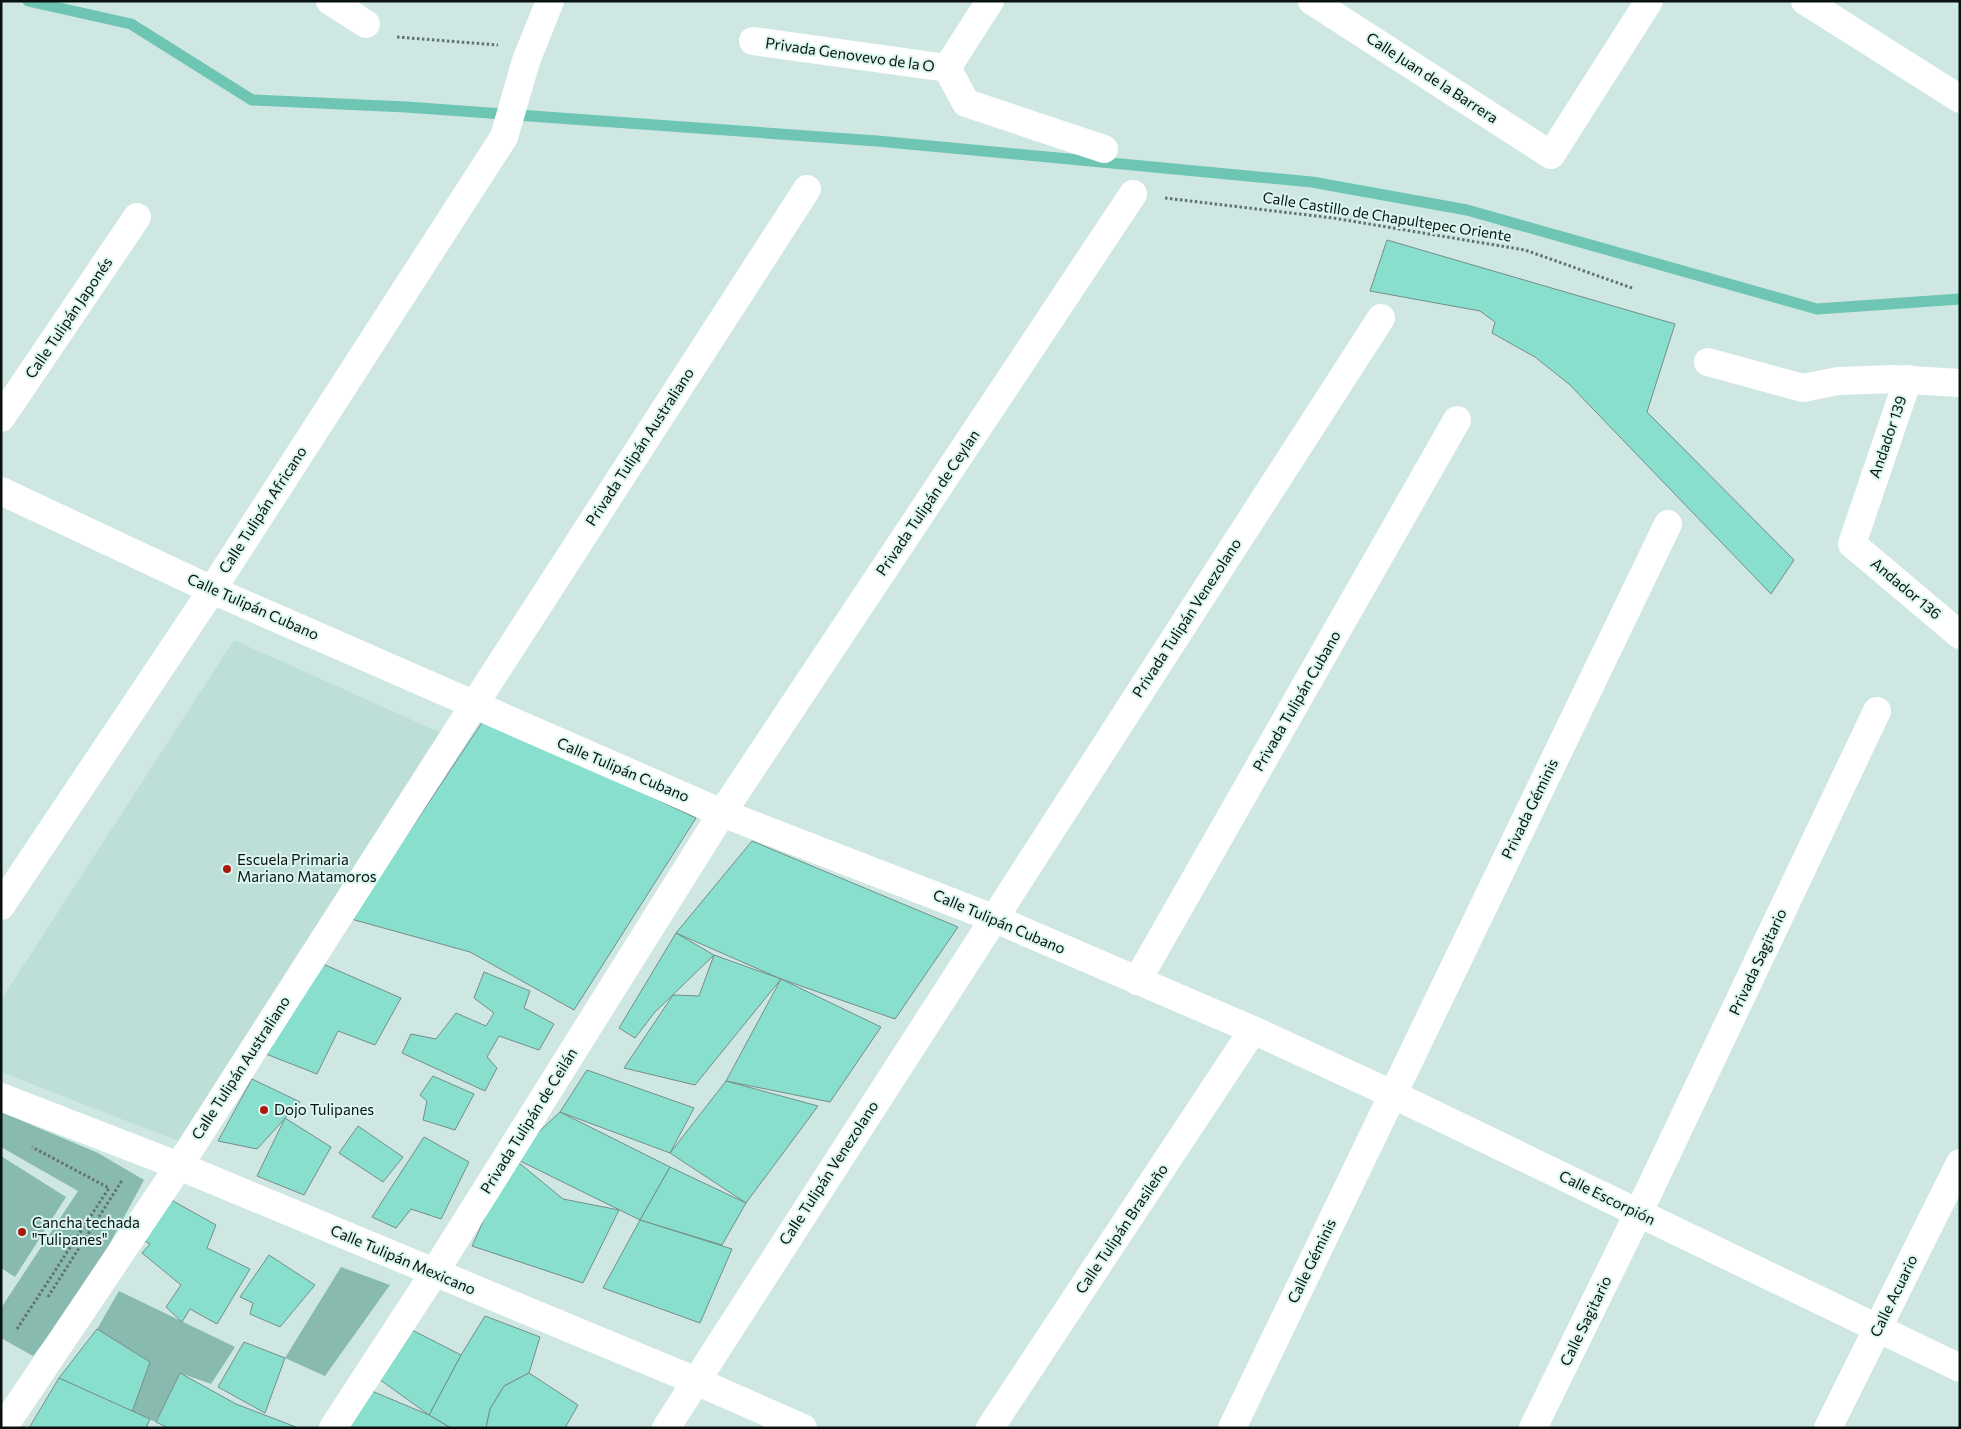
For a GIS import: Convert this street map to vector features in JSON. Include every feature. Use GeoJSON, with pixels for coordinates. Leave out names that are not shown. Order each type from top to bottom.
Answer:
{"type":"FeatureCollection","features":[{"type":"Feature","properties":{"kind":"street"},"geometry":{"type":"LineString","coordinates":[[330,1],[366,24]]}},
{"type":"Feature","properties":{"kind":"street","name":"Calle Tulipán Africano"},"geometry":{"type":"LineString","coordinates":[[1,906],[212,590],[504,137],[528,55],[550,1]]}},
{"type":"Feature","properties":{"kind":"street","name":"Privada Genovevo de la O"},"geometry":{"type":"LineString","coordinates":[[947,68],[990,1]]}},
{"type":"Feature","properties":{"kind":"street","name":"Calle Juan de la Barrera"},"geometry":{"type":"LineString","coordinates":[[1312,1],[1551,155],[1649,1]]}},
{"type":"Feature","properties":{"kind":"street"},"geometry":{"type":"LineString","coordinates":[[1804,1],[1960,99]]}},
{"type":"Feature","properties":{"kind":"street","name":"Privada Genovevo de la O"},"geometry":{"type":"LineString","coordinates":[[753,41],[947,68]]}},
{"type":"Feature","properties":{"kind":"street","name":"Privada Genovevo de la O"},"geometry":{"type":"LineString","coordinates":[[947,68],[966,103],[1104,149]]}},
{"type":"Feature","properties":{"kind":"street","name":"Privada Tulipán Australiano"},"geometry":{"type":"LineString","coordinates":[[474,705],[807,190]]}},
{"type":"Feature","properties":{"kind":"street","name":"Privada Tulipán de Ceylan"},"geometry":{"type":"LineString","coordinates":[[722,813],[1133,194]]}},
{"type":"Feature","properties":{"kind":"street","name":"Calle Tulipán Japonés"},"geometry":{"type":"LineString","coordinates":[[1,418],[137,217]]}},
{"type":"Feature","properties":{"kind":"street","name":"Privada Tulipán Venezolano"},"geometry":{"type":"LineString","coordinates":[[993,918],[1381,318]]}},
{"type":"Feature","properties":{"kind":"street"},"geometry":{"type":"LineString","coordinates":[[1708,362],[1803,388],[1838,381],[1908,379]]}},
{"type":"Feature","properties":{"kind":"street","name":"Andador 139"},"geometry":{"type":"LineString","coordinates":[[1852,544],[1908,379],[1960,383]]}},
{"type":"Feature","properties":{"kind":"street","name":"Privada Tulipán Cubano"},"geometry":{"type":"LineString","coordinates":[[1137,981],[1457,420]]}},
{"type":"Feature","properties":{"kind":"street","name":"Calle Tulipán Cubano"},"geometry":{"type":"LineString","coordinates":[[1,491],[212,590],[722,813],[993,918],[1254,1030]]}},
{"type":"Feature","properties":{"kind":"street","name":"Privada Géminis"},"geometry":{"type":"LineString","coordinates":[[1392,1094],[1668,524]]}},
{"type":"Feature","properties":{"kind":"street","name":"Andador 136"},"geometry":{"type":"LineString","coordinates":[[1852,544],[1960,635]]}},
{"type":"Feature","properties":{"kind":"street","name":"Calle Tulipán Australiano"},"geometry":{"type":"LineString","coordinates":[[3,1428],[178,1166],[474,705]]}},
{"type":"Feature","properties":{"kind":"street","name":"Privada Sagitario"},"geometry":{"type":"LineString","coordinates":[[1638,1214],[1877,711]]}},
{"type":"Feature","properties":{"kind":"street","name":"Privada Tulipán de Ceilán"},"geometry":{"type":"LineString","coordinates":[[333,1428],[434,1273],[722,813]]}},
{"type":"Feature","properties":{"kind":"street","name":"Calle Tulipán Venezolano"},"geometry":{"type":"LineString","coordinates":[[666,1428],[993,918]]}},
{"type":"Feature","properties":{"kind":"street","name":"Calle Escorpión"},"geometry":{"type":"LineString","coordinates":[[1254,1030],[1392,1094],[1960,1368]]}},
{"type":"Feature","properties":{"kind":"street","name":"Calle Tulipán Brasileño"},"geometry":{"type":"LineString","coordinates":[[990,1428],[1254,1030]]}},
{"type":"Feature","properties":{"kind":"street","name":"Calle Géminis"},"geometry":{"type":"LineString","coordinates":[[1232,1428],[1392,1094]]}},
{"type":"Feature","properties":{"kind":"street","name":"Calle Tulipán Mexicano"},"geometry":{"type":"LineString","coordinates":[[1,1097],[178,1166],[696,1381],[803,1428]]}},
{"type":"Feature","properties":{"kind":"street","name":"Calle Acuario"},"geometry":{"type":"LineString","coordinates":[[1828,1428],[1960,1163]]}},
{"type":"Feature","properties":{"kind":"street","name":"Calle Sagitario"},"geometry":{"type":"LineString","coordinates":[[1533,1428],[1638,1214]]}},
{"type":"Feature","properties":{"kind":"path"},"geometry":{"type":"LineString","coordinates":[[366,24],[398,38],[528,55]]}},
{"type":"Feature","properties":{"kind":"path","name":"Calle Castillo de Chapultepec Oriente"},"geometry":{"type":"LineString","coordinates":[[1133,194],[1333,218],[1525,250],[1632,288]]}},
{"type":"Feature","properties":{"kind":"path"},"geometry":{"type":"LineString","coordinates":[[17,1328],[109,1188],[31,1146]]}},
{"type":"Feature","properties":{"kind":"path"},"geometry":{"type":"LineString","coordinates":[[44,1304],[121,1182],[112,1178]]}},
{"type":"Feature","properties":{"kind":"shaded area","name":"Escuela Primaria Mariano Matamoros"},"geometry":{"type":"Polygon","coordinates":[[[234,640],[452,738],[188,1145],[1,1072],[1,1000],[234,640]]]}},
{"type":"Feature","properties":{"kind":"shaded area"},"geometry":{"type":"Polygon","coordinates":[[[1,1112],[98,1153],[144,1180],[88,1284],[33,1356],[1,1338],[1,1308],[78,1191],[1,1147],[1,1112]]]}},
{"type":"Feature","properties":{"kind":"shaded area","name":"Cancha techada \"Tulipanes\""},"geometry":{"type":"Polygon","coordinates":[[[1,1156],[66,1197],[15,1277],[1,1268],[1,1156]]]}},
{"type":"Feature","properties":{"kind":"shaded area"},"geometry":{"type":"Polygon","coordinates":[[[341,1267],[390,1285],[325,1376],[285,1358],[341,1267]]]}},
{"type":"Feature","properties":{"kind":"shaded area"},"geometry":{"type":"Polygon","coordinates":[[[119,1291],[235,1347],[211,1384],[180,1373],[156,1422],[132,1412],[150,1362],[97,1329],[119,1291]]]}},
{"type":"Feature","properties":{"kind":"building"},"geometry":{"type":"Polygon","coordinates":[[[1387,240],[1675,324],[1647,412],[1794,560],[1771,594],[1569,384],[1535,357],[1492,333],[1495,322],[1480,311],[1370,291],[1387,240]]]}},
{"type":"Feature","properties":{"kind":"building"},"geometry":{"type":"Polygon","coordinates":[[[485,718],[696,818],[574,1010],[470,952],[351,919],[485,718]]]}},
{"type":"Feature","properties":{"kind":"building"},"geometry":{"type":"Polygon","coordinates":[[[752,841],[958,927],[895,1019],[781,979],[676,933],[752,841]]]}},
{"type":"Feature","properties":{"kind":"building"},"geometry":{"type":"Polygon","coordinates":[[[676,933],[714,955],[655,1012],[635,1038],[619,1028],[676,933]]]}},
{"type":"Feature","properties":{"kind":"building"},"geometry":{"type":"Polygon","coordinates":[[[714,955],[781,979],[695,1085],[624,1068],[673,995],[699,996],[714,955]]]}},
{"type":"Feature","properties":{"kind":"building"},"geometry":{"type":"Polygon","coordinates":[[[323,964],[401,998],[375,1045],[338,1031],[317,1074],[266,1054],[323,964]]]}},
{"type":"Feature","properties":{"kind":"building"},"geometry":{"type":"Polygon","coordinates":[[[484,972],[530,991],[524,1008],[554,1024],[539,1050],[499,1036],[487,1057],[497,1068],[485,1091],[402,1053],[411,1034],[436,1039],[456,1013],[486,1026],[494,1013],[474,998],[484,972]]]}},
{"type":"Feature","properties":{"kind":"building"},"geometry":{"type":"Polygon","coordinates":[[[781,979],[881,1027],[830,1102],[726,1081],[781,979]]]}},
{"type":"Feature","properties":{"kind":"building"},"geometry":{"type":"Polygon","coordinates":[[[587,1070],[694,1108],[670,1153],[560,1112],[587,1070]]]}},
{"type":"Feature","properties":{"kind":"building"},"geometry":{"type":"Polygon","coordinates":[[[433,1076],[474,1094],[455,1130],[423,1120],[427,1101],[420,1095],[433,1076]]]}},
{"type":"Feature","properties":{"kind":"building","name":"Dojo Tulipanes"},"geometry":{"type":"Polygon","coordinates":[[[252,1079],[300,1102],[257,1149],[218,1141],[252,1079]]]}},
{"type":"Feature","properties":{"kind":"building"},"geometry":{"type":"Polygon","coordinates":[[[726,1081],[818,1106],[746,1203],[670,1153],[726,1081]]]}},
{"type":"Feature","properties":{"kind":"building"},"geometry":{"type":"Polygon","coordinates":[[[560,1112],[670,1167],[640,1220],[512,1157],[560,1112]]]}},
{"type":"Feature","properties":{"kind":"building"},"geometry":{"type":"Polygon","coordinates":[[[285,1118],[331,1147],[304,1195],[257,1176],[285,1118]]]}},
{"type":"Feature","properties":{"kind":"building"},"geometry":{"type":"Polygon","coordinates":[[[358,1126],[403,1157],[383,1182],[339,1153],[358,1126]]]}},
{"type":"Feature","properties":{"kind":"building"},"geometry":{"type":"Polygon","coordinates":[[[424,1137],[469,1162],[441,1219],[411,1209],[396,1228],[372,1217],[424,1137]]]}},
{"type":"Feature","properties":{"kind":"building"},"geometry":{"type":"Polygon","coordinates":[[[512,1157],[563,1199],[619,1210],[583,1283],[472,1246],[512,1157]]]}},
{"type":"Feature","properties":{"kind":"building"},"geometry":{"type":"Polygon","coordinates":[[[670,1167],[746,1203],[722,1245],[640,1220],[670,1167]]]}},
{"type":"Feature","properties":{"kind":"building"},"geometry":{"type":"Polygon","coordinates":[[[166,1197],[216,1225],[207,1248],[250,1269],[217,1324],[190,1309],[182,1322],[166,1307],[181,1285],[142,1253],[150,1244],[139,1238],[166,1197]]]}},
{"type":"Feature","properties":{"kind":"building"},"geometry":{"type":"Polygon","coordinates":[[[640,1220],[732,1249],[700,1323],[603,1288],[640,1220]]]}},
{"type":"Feature","properties":{"kind":"building"},"geometry":{"type":"Polygon","coordinates":[[[269,1255],[315,1285],[280,1327],[250,1314],[253,1303],[240,1297],[269,1255]]]}},
{"type":"Feature","properties":{"kind":"building"},"geometry":{"type":"Polygon","coordinates":[[[485,1316],[540,1337],[529,1373],[504,1386],[490,1409],[486,1428],[451,1428],[429,1415],[461,1355],[485,1316]]]}},
{"type":"Feature","properties":{"kind":"building"},"geometry":{"type":"Polygon","coordinates":[[[97,1329],[150,1362],[132,1412],[59,1378],[97,1329]]]}},
{"type":"Feature","properties":{"kind":"building"},"geometry":{"type":"Polygon","coordinates":[[[412,1330],[461,1355],[429,1415],[379,1379],[412,1330]]]}},
{"type":"Feature","properties":{"kind":"building"},"geometry":{"type":"Polygon","coordinates":[[[244,1342],[285,1358],[265,1413],[218,1387],[244,1342]]]}},
{"type":"Feature","properties":{"kind":"building"},"geometry":{"type":"Polygon","coordinates":[[[180,1373],[236,1404],[296,1427],[168,1428],[156,1422],[180,1373]]]}},
{"type":"Feature","properties":{"kind":"building"},"geometry":{"type":"Polygon","coordinates":[[[529,1373],[578,1405],[565,1428],[486,1428],[490,1409],[504,1386],[529,1373]]]}},
{"type":"Feature","properties":{"kind":"building"},"geometry":{"type":"Polygon","coordinates":[[[59,1378],[150,1419],[146,1428],[29,1428],[59,1378]]]}},
{"type":"Feature","properties":{"kind":"building"},"geometry":{"type":"Polygon","coordinates":[[[367,1389],[429,1415],[451,1428],[342,1428],[367,1389]]]}},
{"type":"Feature","properties":{"kind":"waterway"},"geometry":{"type":"LineString","coordinates":[[28,1],[131,24],[252,100],[406,107],[877,141],[1312,182],[1467,210],[1817,309],[1960,299]]}},
{"type":"Feature","properties":{"kind":"place","name":"Escuela Primaria Mariano Matamoros"},"geometry":{"type":"Point","coordinates":[227,869]}},
{"type":"Feature","properties":{"kind":"place","name":"Dojo Tulipanes"},"geometry":{"type":"Point","coordinates":[264,1110]}},
{"type":"Feature","properties":{"kind":"place","name":"Cancha techada \"Tulipanes\""},"geometry":{"type":"Point","coordinates":[22,1232]}}]}
